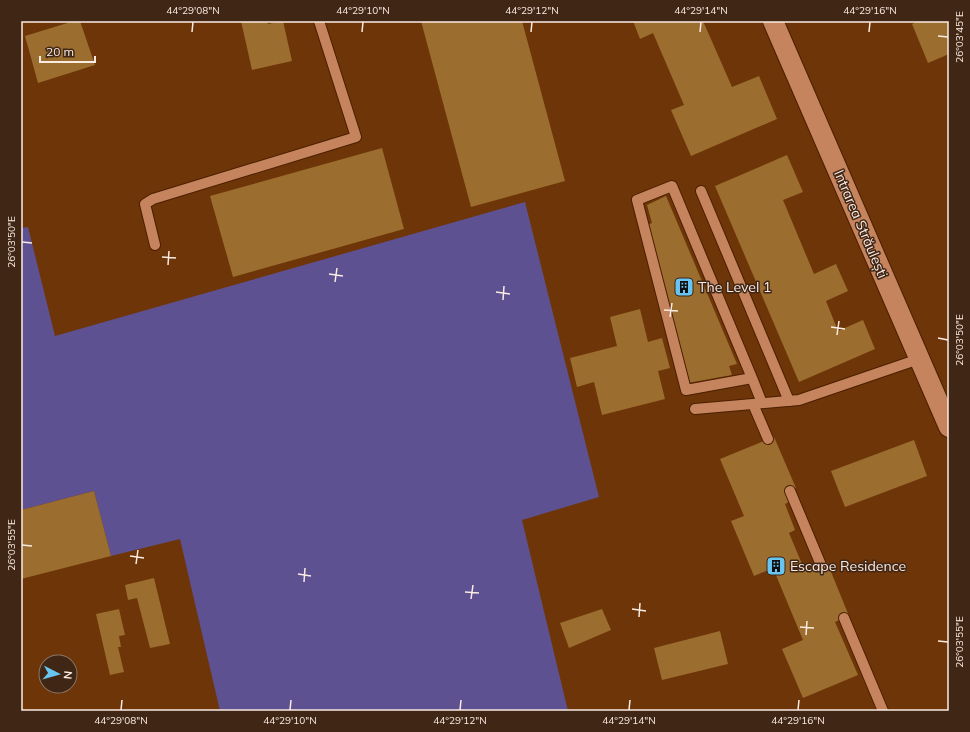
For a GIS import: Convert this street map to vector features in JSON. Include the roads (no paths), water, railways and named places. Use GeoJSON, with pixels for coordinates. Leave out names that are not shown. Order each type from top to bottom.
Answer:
{"type":"FeatureCollection","features":[{"type":"Feature","properties":{"kind":"street","name":"Intrarea Străulești"},"geometry":{"type":"LineString","coordinates":[[773,21],[949,427]]}},
{"type":"Feature","properties":{"kind":"lane"},"geometry":{"type":"LineString","coordinates":[[155,245],[145,204],[154,199],[356,137],[319,21]]}},
{"type":"Feature","properties":{"kind":"lane"},"geometry":{"type":"LineString","coordinates":[[752,378],[686,390],[637,200],[672,186],[752,378],[768,439]]}},
{"type":"Feature","properties":{"kind":"lane"},"geometry":{"type":"LineString","coordinates":[[701,191],[789,401]]}},
{"type":"Feature","properties":{"kind":"lane"},"geometry":{"type":"LineString","coordinates":[[695,409],[799,400],[919,359]]}},
{"type":"Feature","properties":{"kind":"lane"},"geometry":{"type":"LineString","coordinates":[[790,491],[821,565]]}},
{"type":"Feature","properties":{"kind":"lane"},"geometry":{"type":"LineString","coordinates":[[844,618],[883,711]]}},
{"type":"Feature","properties":{"kind":"place","name":"The Level 1"},"geometry":{"type":"Point","coordinates":[684,287]}},
{"type":"Feature","properties":{"kind":"place","name":"Escape Residence"},"geometry":{"type":"Point","coordinates":[776,566]}}]}
